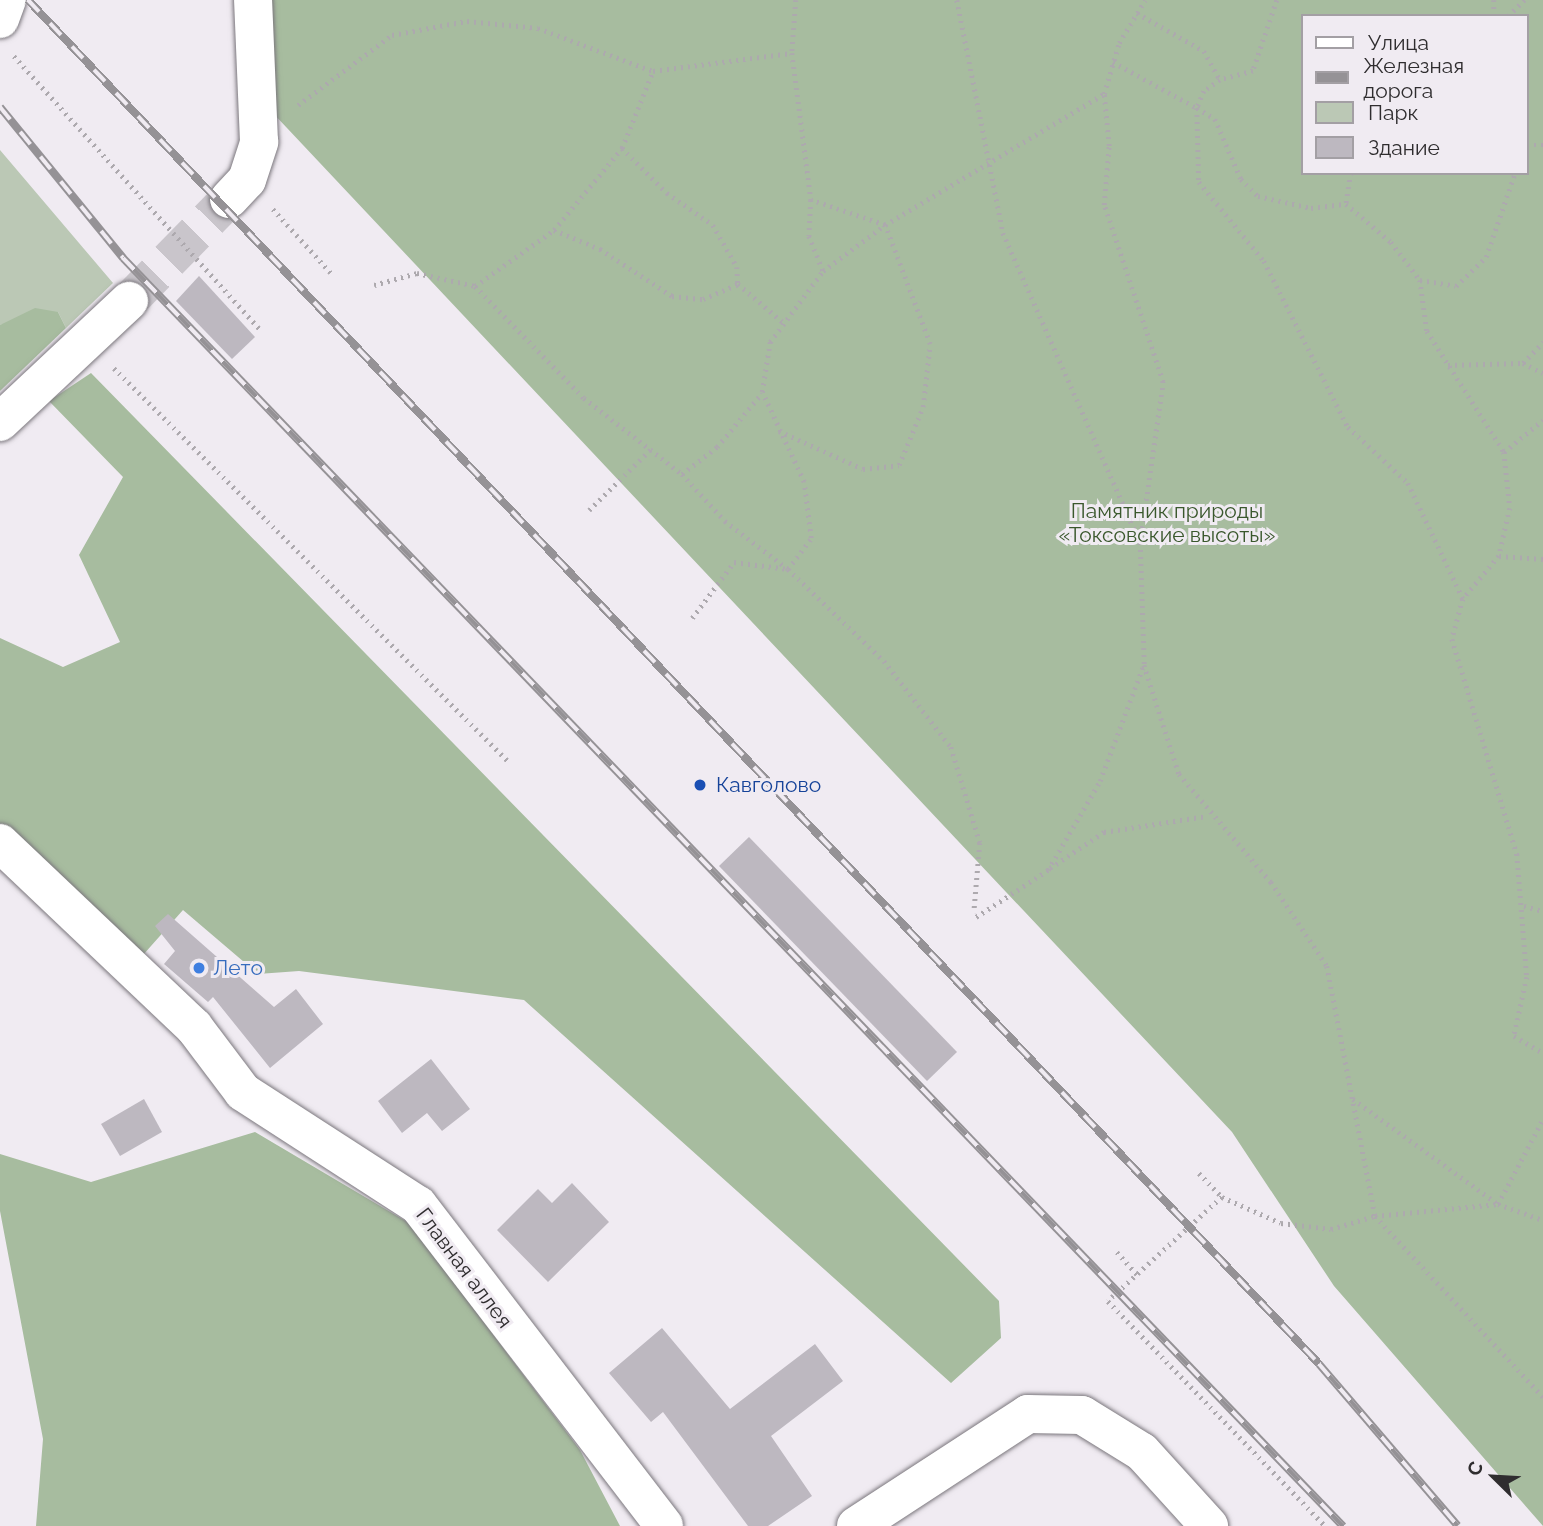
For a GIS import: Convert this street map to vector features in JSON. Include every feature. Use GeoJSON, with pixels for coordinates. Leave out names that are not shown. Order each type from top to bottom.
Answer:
{"type":"FeatureCollection","features":[{"type":"Feature","properties":{"kind":"street"},"geometry":{"type":"LineString","coordinates":[[4,34],[6,0]]}},
{"type":"Feature","properties":{"kind":"street"},"geometry":{"type":"LineString","coordinates":[[238,189],[259,142],[253,0]]}},
{"type":"Feature","properties":{"kind":"street"},"geometry":{"type":"LineString","coordinates":[[0,422],[128,301]]}},
{"type":"Feature","properties":{"kind":"street","name":"Главная аллея"},"geometry":{"type":"LineString","coordinates":[[0,843],[194,1027],[243,1092],[418,1205],[664,1526]]}},
{"type":"Feature","properties":{"kind":"street"},"geometry":{"type":"LineString","coordinates":[[856,1526],[1028,1414],[1082,1415],[1142,1452],[1209,1526]]}},
{"type":"Feature","properties":{"kind":"path"},"geometry":{"type":"LineString","coordinates":[[796,0],[792,53],[811,200],[809,236],[823,271]]}},
{"type":"Feature","properties":{"kind":"path"},"geometry":{"type":"LineString","coordinates":[[957,0],[1003,233],[1140,542]]}},
{"type":"Feature","properties":{"kind":"path"},"geometry":{"type":"LineString","coordinates":[[1145,0],[1113,62],[1104,94],[1109,146],[1104,205],[1163,382],[1140,542],[1144,664],[1178,774],[1208,816],[1271,882],[1327,966],[1375,1216],[1543,1397]]}},
{"type":"Feature","properties":{"kind":"path"},"geometry":{"type":"LineString","coordinates":[[1277,0],[1253,71],[1220,80],[1204,91],[1197,108],[1199,182],[1264,261],[1348,427],[1408,483],[1463,599]]}},
{"type":"Feature","properties":{"kind":"path"},"geometry":{"type":"LineString","coordinates":[[1510,14],[1524,0]]}},
{"type":"Feature","properties":{"kind":"path"},"geometry":{"type":"LineString","coordinates":[[1136,13],[1204,51],[1220,80]]}},
{"type":"Feature","properties":{"kind":"path"},"geometry":{"type":"LineString","coordinates":[[259,142],[316,88],[392,35],[467,21],[538,28],[653,71],[792,53]]}},
{"type":"Feature","properties":{"kind":"path"},"geometry":{"type":"LineString","coordinates":[[4,34],[262,331]]}},
{"type":"Feature","properties":{"kind":"path"},"geometry":{"type":"LineString","coordinates":[[1113,62],[1148,75],[1215,119],[1241,179],[1258,196],[1311,208],[1346,204],[1391,242],[1420,280],[1427,331],[1504,452],[1510,509],[1499,556],[1463,599],[1452,639],[1517,853],[1524,906],[1527,977],[1514,1036],[1543,1053]]}},
{"type":"Feature","properties":{"kind":"path"},"geometry":{"type":"LineString","coordinates":[[475,286],[554,230],[622,148],[653,71]]}},
{"type":"Feature","properties":{"kind":"path"},"geometry":{"type":"LineString","coordinates":[[682,474],[717,447],[762,392],[770,342],[823,271],[885,225],[1104,94]]}},
{"type":"Feature","properties":{"kind":"path"},"geometry":{"type":"LineString","coordinates":[[622,148],[667,193],[713,225],[737,267],[738,284],[784,323]]}},
{"type":"Feature","properties":{"kind":"path"},"geometry":{"type":"LineString","coordinates":[[1346,204],[1351,175]]}},
{"type":"Feature","properties":{"kind":"path"},"geometry":{"type":"LineString","coordinates":[[1420,280],[1456,286],[1486,257],[1514,175]]}},
{"type":"Feature","properties":{"kind":"path"},"geometry":{"type":"LineString","coordinates":[[238,189],[331,273]]}},
{"type":"Feature","properties":{"kind":"path"},"geometry":{"type":"LineString","coordinates":[[811,200],[885,225]]}},
{"type":"Feature","properties":{"kind":"path"},"geometry":{"type":"LineString","coordinates":[[778,431],[863,469],[899,465],[923,407],[930,344],[885,225]]}},
{"type":"Feature","properties":{"kind":"path"},"geometry":{"type":"LineString","coordinates":[[554,230],[600,249],[672,296],[703,299],[738,284]]}},
{"type":"Feature","properties":{"kind":"path"},"geometry":{"type":"LineString","coordinates":[[374,285],[417,274],[475,286],[584,398],[652,448],[682,474],[725,521],[788,569],[884,661],[951,747],[980,842],[975,915],[1104,832],[1208,816]]}},
{"type":"Feature","properties":{"kind":"path"},"geometry":{"type":"LineString","coordinates":[[87,340],[509,762]]}},
{"type":"Feature","properties":{"kind":"path"},"geometry":{"type":"LineString","coordinates":[[1523,363],[1543,342]]}},
{"type":"Feature","properties":{"kind":"path"},"geometry":{"type":"LineString","coordinates":[[1448,365],[1523,363],[1543,373]]}},
{"type":"Feature","properties":{"kind":"path"},"geometry":{"type":"LineString","coordinates":[[762,392],[804,482],[811,538],[788,569]]}},
{"type":"Feature","properties":{"kind":"path"},"geometry":{"type":"LineString","coordinates":[[1504,452],[1543,420]]}},
{"type":"Feature","properties":{"kind":"path"},"geometry":{"type":"LineString","coordinates":[[589,510],[652,448]]}},
{"type":"Feature","properties":{"kind":"path"},"geometry":{"type":"LineString","coordinates":[[1499,556],[1543,559]]}},
{"type":"Feature","properties":{"kind":"path"},"geometry":{"type":"LineString","coordinates":[[692,618],[734,562],[788,569]]}},
{"type":"Feature","properties":{"kind":"path"},"geometry":{"type":"LineString","coordinates":[[1048,870],[1100,781],[1144,664]]}},
{"type":"Feature","properties":{"kind":"path"},"geometry":{"type":"LineString","coordinates":[[1524,906],[1543,911]]}},
{"type":"Feature","properties":{"kind":"path"},"geometry":{"type":"LineString","coordinates":[[1353,1098],[1498,1205],[1543,1220]]}},
{"type":"Feature","properties":{"kind":"path"},"geometry":{"type":"LineString","coordinates":[[1498,1205],[1543,1119]]}},
{"type":"Feature","properties":{"kind":"path"},"geometry":{"type":"LineString","coordinates":[[1199,1173],[1222,1197],[1281,1223],[1331,1229],[1375,1216],[1498,1205]]}},
{"type":"Feature","properties":{"kind":"path"},"geometry":{"type":"LineString","coordinates":[[1222,1197],[1108,1301],[1325,1526]]}},
{"type":"Feature","properties":{"kind":"path"},"geometry":{"type":"LineString","coordinates":[[1117,1252],[1137,1274]]}},
{"type":"Feature","properties":{"kind":"green space","name":"Памятник природы «Токсовские высоты»"},"geometry":{"type":"Polygon","coordinates":[[[269,0],[1543,0],[1543,1526],[1334,1286],[1232,1132],[271,111],[269,0]]]}},
{"type":"Feature","properties":{"kind":"green space"},"geometry":{"type":"Polygon","coordinates":[[[0,150],[113,283],[66,328],[58,312],[0,325],[0,150]]]}},
{"type":"Feature","properties":{"kind":"green space"},"geometry":{"type":"Polygon","coordinates":[[[35,308],[58,312],[66,328],[0,391],[0,325],[35,308]]]}},
{"type":"Feature","properties":{"kind":"green space"},"geometry":{"type":"Polygon","coordinates":[[[91,373],[999,1301],[1001,1338],[951,1383],[524,1000],[299,971],[258,974],[183,910],[143,955],[0,831],[0,638],[63,667],[120,642],[79,555],[123,477],[49,401],[91,373]]]}},
{"type":"Feature","properties":{"kind":"green space"},"geometry":{"type":"Polygon","coordinates":[[[255,1132],[409,1223],[580,1450],[620,1526],[36,1526],[43,1439],[0,1211],[0,1154],[91,1182],[255,1132]]]}},
{"type":"Feature","properties":{"kind":"building"},"geometry":{"type":"Polygon","coordinates":[[[199,276],[255,337],[232,359],[176,301],[199,276]]]}},
{"type":"Feature","properties":{"kind":"building"},"geometry":{"type":"Polygon","coordinates":[[[749,837],[957,1052],[927,1081],[719,866],[749,837]]]}},
{"type":"Feature","properties":{"kind":"building"},"geometry":{"type":"Polygon","coordinates":[[[168,914],[274,1007],[296,989],[323,1024],[270,1068],[213,997],[208,1002],[164,964],[175,951],[155,926],[168,914]]]}},
{"type":"Feature","properties":{"kind":"building"},"geometry":{"type":"Polygon","coordinates":[[[431,1059],[470,1109],[442,1131],[427,1113],[402,1133],[378,1101],[431,1059]]]}},
{"type":"Feature","properties":{"kind":"building"},"geometry":{"type":"Polygon","coordinates":[[[144,1099],[162,1132],[120,1156],[101,1124],[144,1099]]]}},
{"type":"Feature","properties":{"kind":"building"},"geometry":{"type":"Polygon","coordinates":[[[572,1183],[609,1222],[548,1282],[497,1230],[538,1189],[552,1203],[572,1183]]]}},
{"type":"Feature","properties":{"kind":"building"},"geometry":{"type":"Polygon","coordinates":[[[662,1328],[730,1409],[815,1344],[843,1381],[771,1436],[812,1496],[768,1526],[748,1526],[663,1412],[651,1422],[609,1373],[662,1328]]]}},
{"type":"Feature","properties":{"kind":"tunnel"},"geometry":{"type":"LineString","coordinates":[[129,301],[229,199]]}},
{"type":"Feature","properties":{"kind":"railway"},"geometry":{"type":"LineString","coordinates":[[28,0],[1319,1364],[1458,1526]]}},
{"type":"Feature","properties":{"kind":"railway"},"geometry":{"type":"LineString","coordinates":[[0,107],[123,258],[1343,1526]]}},
{"type":"Feature","properties":{"kind":"place","name":"Кавголово"},"geometry":{"type":"Point","coordinates":[700,785]}},
{"type":"Feature","properties":{"kind":"place","name":"Лето"},"geometry":{"type":"Point","coordinates":[199,968]}}]}
